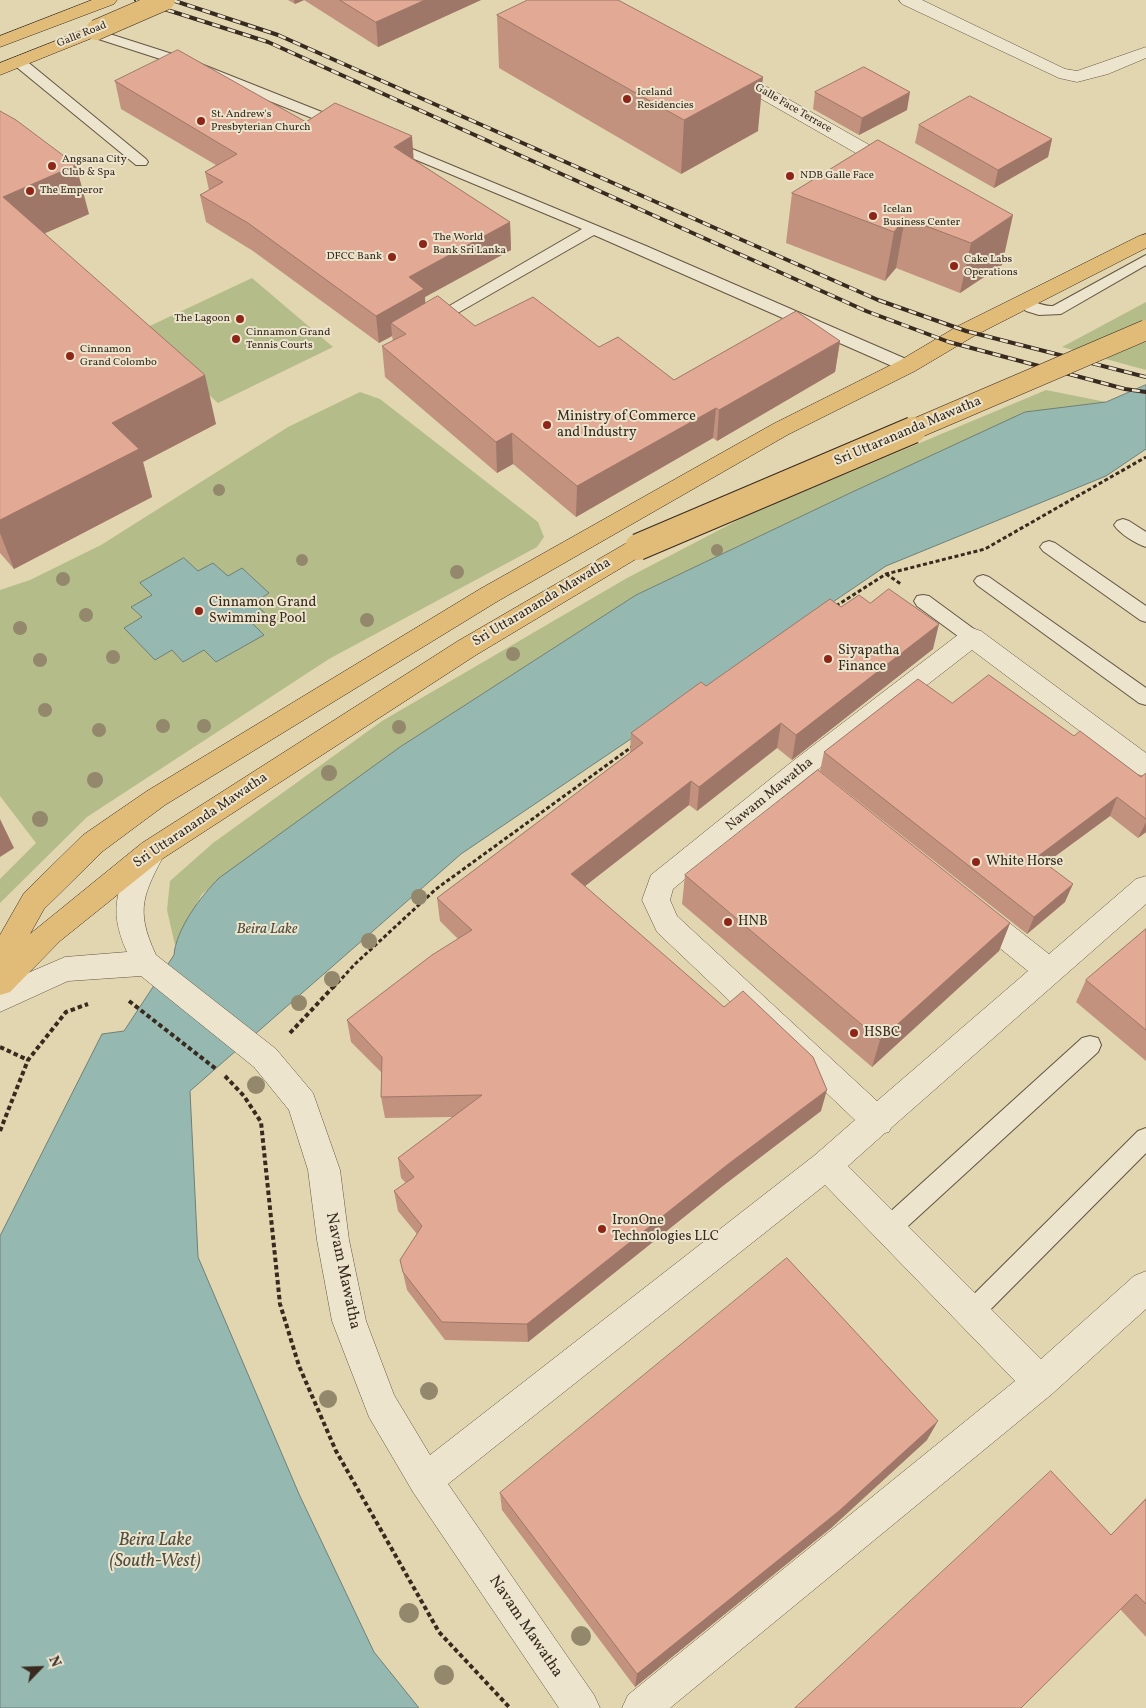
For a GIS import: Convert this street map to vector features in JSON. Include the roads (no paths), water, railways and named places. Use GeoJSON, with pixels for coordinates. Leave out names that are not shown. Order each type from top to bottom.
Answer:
{"type":"FeatureCollection","features":[{"type":"Feature","properties":{"kind":"main road","name":"Galle Road"},"geometry":{"type":"LineString","coordinates":[[0,42],[108,0]]}},
{"type":"Feature","properties":{"kind":"main road","name":"Galle Road"},"geometry":{"type":"LineString","coordinates":[[0,70],[165,0]]}},
{"type":"Feature","properties":{"kind":"main road"},"geometry":{"type":"LineString","coordinates":[[30,30],[54,46]]}},
{"type":"Feature","properties":{"kind":"main road"},"geometry":{"type":"LineString","coordinates":[[0,962],[34,901],[93,843],[156,798],[490,595],[781,429],[907,366],[966,331],[1146,240]]}},
{"type":"Feature","properties":{"kind":"main road","name":"Sri Uttarananda Mawatha"},"geometry":{"type":"LineString","coordinates":[[0,983],[50,933],[152,851],[467,648],[638,547],[1146,330]]}},
{"type":"Feature","properties":{"kind":"street"},"geometry":{"type":"LineString","coordinates":[[908,0],[1058,73],[1077,77],[1102,70],[1146,52]]}},
{"type":"Feature","properties":{"kind":"street","name":"Galle Face Terrace"},"geometry":{"type":"LineString","coordinates":[[714,64],[909,176]]}},
{"type":"Feature","properties":{"kind":"street"},"geometry":{"type":"LineString","coordinates":[[972,637],[1146,767]]}},
{"type":"Feature","properties":{"kind":"street","name":"Nawam Mawatha"},"geometry":{"type":"LineString","coordinates":[[878,1122],[667,924],[656,900],[661,883],[798,771],[972,637]]}},
{"type":"Feature","properties":{"kind":"street"},"geometry":{"type":"LineString","coordinates":[[798,771],[821,790]]}},
{"type":"Feature","properties":{"kind":"street","name":"Navam Mawatha"},"geometry":{"type":"LineString","coordinates":[[152,851],[137,877],[129,903],[133,935],[153,968],[265,1058],[302,1103],[324,1170],[333,1240],[349,1321],[381,1405],[425,1480],[581,1708]]}},
{"type":"Feature","properties":{"kind":"street"},"geometry":{"type":"LineString","coordinates":[[425,1480],[826,1166],[1146,888]]}},
{"type":"Feature","properties":{"kind":"street"},"geometry":{"type":"LineString","coordinates":[[958,899],[1050,972]]}},
{"type":"Feature","properties":{"kind":"street"},"geometry":{"type":"LineString","coordinates":[[0,999],[65,969],[153,968]]}},
{"type":"Feature","properties":{"kind":"street"},"geometry":{"type":"LineString","coordinates":[[826,1166],[1040,1382]]}},
{"type":"Feature","properties":{"kind":"street"},"geometry":{"type":"LineString","coordinates":[[641,1708],[1040,1382],[1146,1287]]}},
{"type":"Feature","properties":{"kind":"lane"},"geometry":{"type":"LineString","coordinates":[[93,31],[210,73],[354,129]]}},
{"type":"Feature","properties":{"kind":"lane"},"geometry":{"type":"LineString","coordinates":[[19,62],[141,162]]}},
{"type":"Feature","properties":{"kind":"lane"},"geometry":{"type":"LineString","coordinates":[[372,137],[593,229],[907,366]]}},
{"type":"Feature","properties":{"kind":"lane"},"geometry":{"type":"LineString","coordinates":[[415,332],[593,229]]}},
{"type":"Feature","properties":{"kind":"lane"},"geometry":{"type":"LineString","coordinates":[[1024,302],[1032,309],[1043,312],[1056,311],[1146,259]]}},
{"type":"Feature","properties":{"kind":"lane"},"geometry":{"type":"LineString","coordinates":[[1123,525],[1146,541]]}},
{"type":"Feature","properties":{"kind":"lane"},"geometry":{"type":"LineString","coordinates":[[1049,547],[1146,615]]}},
{"type":"Feature","properties":{"kind":"lane"},"geometry":{"type":"LineString","coordinates":[[983,581],[1146,698]]}},
{"type":"Feature","properties":{"kind":"lane"},"geometry":{"type":"LineString","coordinates":[[923,601],[972,637]]}},
{"type":"Feature","properties":{"kind":"lane"},"geometry":{"type":"LineString","coordinates":[[888,1229],[1090,1045]]}},
{"type":"Feature","properties":{"kind":"lane"},"geometry":{"type":"LineString","coordinates":[[971,1313],[1146,1138]]}},
{"type":"Feature","properties":{"kind":"water"},"geometry":{"type":"Polygon","coordinates":[[[1146,385],[1146,449],[1106,476],[886,566],[461,854],[190,1091],[198,1257],[299,1494],[374,1652],[419,1708],[0,1708],[0,1236],[102,1034],[124,1031],[174,955],[179,935],[190,914],[212,885],[219,878],[400,747],[636,595],[1025,412],[1106,402],[1146,385]]]}},
{"type":"Feature","properties":{"kind":"water","name":"Cinnamon Grand Swimming Pool"},"geometry":{"type":"Polygon","coordinates":[[[184,558],[198,571],[213,563],[228,576],[242,568],[269,593],[254,603],[268,616],[253,624],[264,635],[216,662],[204,650],[183,662],[172,650],[155,660],[124,628],[142,617],[131,607],[152,595],[140,583],[184,558]]]}},
{"type":"Feature","properties":{"kind":"railway"},"geometry":{"type":"LineString","coordinates":[[136,0],[268,42],[866,311],[949,342],[1125,389],[1146,392]]}},
{"type":"Feature","properties":{"kind":"railway"},"geometry":{"type":"LineString","coordinates":[[172,0],[278,35],[878,300],[966,331],[1146,377]]}},
{"type":"Feature","properties":{"kind":"place","name":"Iceland Residencies"},"geometry":{"type":"Point","coordinates":[627,99]}},
{"type":"Feature","properties":{"kind":"place","name":"St. Andrew's Presbyterian Church"},"geometry":{"type":"Point","coordinates":[201,121]}},
{"type":"Feature","properties":{"kind":"place","name":"Angsana City Club & Spa"},"geometry":{"type":"Point","coordinates":[52,166]}},
{"type":"Feature","properties":{"kind":"place","name":"NDB Galle Face"},"geometry":{"type":"Point","coordinates":[790,176]}},
{"type":"Feature","properties":{"kind":"place","name":"The Emperor"},"geometry":{"type":"Point","coordinates":[30,191]}},
{"type":"Feature","properties":{"kind":"place","name":"Icelan Business Center"},"geometry":{"type":"Point","coordinates":[873,216]}},
{"type":"Feature","properties":{"kind":"place","name":"The World Bank Sri Lanka"},"geometry":{"type":"Point","coordinates":[423,244]}},
{"type":"Feature","properties":{"kind":"place","name":"DFCC Bank"},"geometry":{"type":"Point","coordinates":[392,257]}},
{"type":"Feature","properties":{"kind":"place","name":"Cake Labs Operations"},"geometry":{"type":"Point","coordinates":[954,266]}},
{"type":"Feature","properties":{"kind":"place","name":"The Lagoon"},"geometry":{"type":"Point","coordinates":[240,319]}},
{"type":"Feature","properties":{"kind":"place","name":"Cinnamon Grand Tennis Courts"},"geometry":{"type":"Point","coordinates":[236,339]}},
{"type":"Feature","properties":{"kind":"place","name":"Cinnamon Grand Colombo"},"geometry":{"type":"Point","coordinates":[70,356]}},
{"type":"Feature","properties":{"kind":"place","name":"Ministry of Commerce and Industry"},"geometry":{"type":"Point","coordinates":[547,425]}},
{"type":"Feature","properties":{"kind":"place","name":"Cinnamon Grand Swimming Pool"},"geometry":{"type":"Point","coordinates":[199,611]}},
{"type":"Feature","properties":{"kind":"place","name":"Siyapatha Finance"},"geometry":{"type":"Point","coordinates":[828,659]}},
{"type":"Feature","properties":{"kind":"place","name":"White Horse"},"geometry":{"type":"Point","coordinates":[976,862]}},
{"type":"Feature","properties":{"kind":"place","name":"HNB"},"geometry":{"type":"Point","coordinates":[728,922]}},
{"type":"Feature","properties":{"kind":"place","name":"HSBC"},"geometry":{"type":"Point","coordinates":[854,1033]}},
{"type":"Feature","properties":{"kind":"place","name":"IronOne Technologies LLC"},"geometry":{"type":"Point","coordinates":[602,1229]}},
{"type":"Feature","properties":{"kind":"water label","name":"Beira Lake"},"geometry":{"type":"Point","coordinates":[267,930]}},
{"type":"Feature","properties":{"kind":"water label","name":"Beira Lake (South-West)"},"geometry":{"type":"Point","coordinates":[155,1552]}}]}
